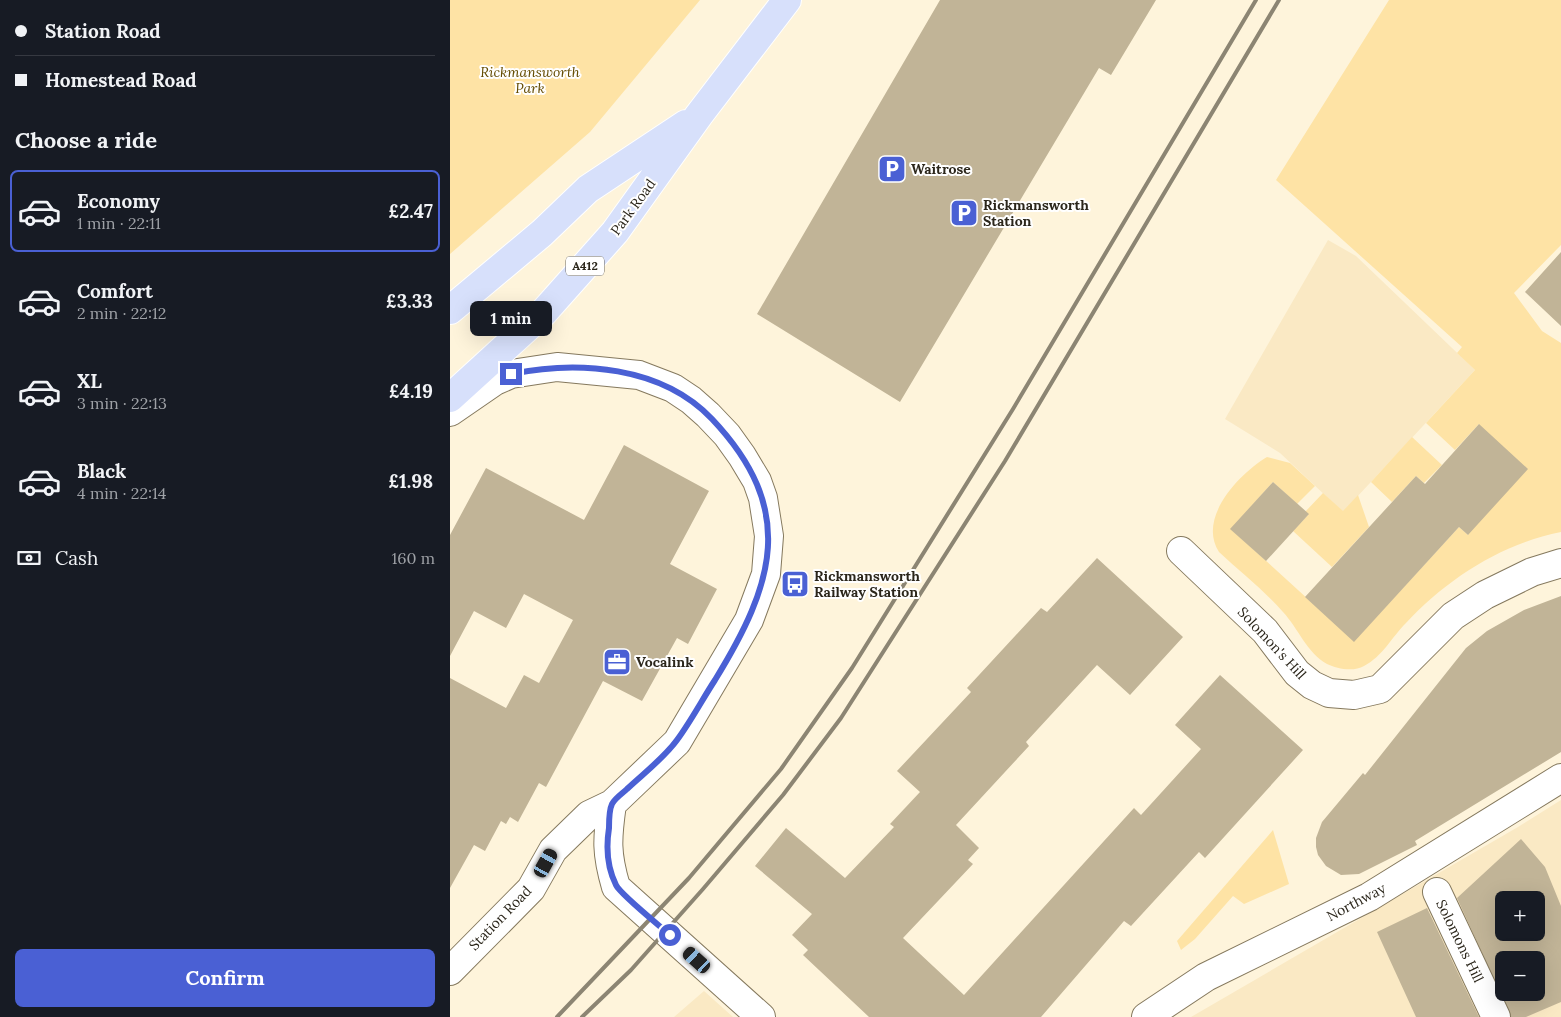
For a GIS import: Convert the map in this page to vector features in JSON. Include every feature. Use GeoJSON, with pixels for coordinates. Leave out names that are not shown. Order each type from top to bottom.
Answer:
{"type":"FeatureCollection","features":[{"type":"Feature","properties":{"kind":"main road","name":"Park Road"},"geometry":{"type":"LineString","coordinates":[[450,398],[543,313],[615,232],[699,115],[787,0]]}},
{"type":"Feature","properties":{"kind":"main road","name":"Park Road"},"geometry":{"type":"LineString","coordinates":[[450,310],[542,233],[588,189],[699,115]]}},
{"type":"Feature","properties":{"kind":"street","name":"Station Road"},"geometry":{"type":"LineString","coordinates":[[450,412],[495,381],[511,374],[528,370],[557,367],[639,375],[673,388],[691,400],[727,435],[757,481],[763,498],[769,536],[766,574],[749,620],[677,742],[612,804],[589,815],[553,850],[531,889],[450,971]]}},
{"type":"Feature","properties":{"kind":"street","name":"Solomon's Hill"},"geometry":{"type":"LineString","coordinates":[[1182,551],[1264,631],[1297,673],[1312,685],[1329,693],[1354,695],[1380,690],[1453,616],[1485,595],[1516,580],[1561,563]]}},
{"type":"Feature","properties":{"kind":"street","name":"Northway"},"geometry":{"type":"LineString","coordinates":[[1146,1017],[1206,977],[1369,897],[1561,778]]}},
{"type":"Feature","properties":{"kind":"street"},"geometry":{"type":"LineString","coordinates":[[612,804],[606,844],[608,862],[616,887],[761,1017]]}},
{"type":"Feature","properties":{"kind":"street","name":"Solomons Hill"},"geometry":{"type":"LineString","coordinates":[[1436,892],[1496,1017]]}},
{"type":"Feature","properties":{"kind":"shaded area"},"geometry":{"type":"Polygon","coordinates":[[[1328,240],[1356,256],[1475,370],[1343,512],[1280,453],[1225,419],[1328,240]]]}},
{"type":"Feature","properties":{"kind":"shaded area"},"geometry":{"type":"Polygon","coordinates":[[[1561,800],[1561,1017],[1191,1017],[1518,827],[1561,800]]]}},
{"type":"Feature","properties":{"kind":"shaded area"},"geometry":{"type":"Polygon","coordinates":[[[704,991],[733,1017],[674,1017],[704,991]]]}},
{"type":"Feature","properties":{"kind":"green space","name":"Rickmansworth Park"},"geometry":{"type":"Polygon","coordinates":[[[450,0],[700,0],[590,132],[450,254],[450,0]]]}},
{"type":"Feature","properties":{"kind":"green space"},"geometry":{"type":"Polygon","coordinates":[[[1389,0],[1561,0],[1561,245],[1514,293],[1542,331],[1561,343],[1561,532],[1517,545],[1496,554],[1457,578],[1422,607],[1371,662],[1360,668],[1346,669],[1331,666],[1320,659],[1308,647],[1276,604],[1219,552],[1214,539],[1213,525],[1217,511],[1224,498],[1245,474],[1256,465],[1267,457],[1290,463],[1315,486],[1297,504],[1273,482],[1231,529],[1354,641],[1459,527],[1468,535],[1479,424],[1455,450],[1426,423],[1475,370],[1457,353],[1462,347],[1276,180],[1389,0]]]}},
{"type":"Feature","properties":{"kind":"green space"},"geometry":{"type":"Polygon","coordinates":[[[1412,437],[1442,465],[1424,483],[1416,476],[1392,502],[1371,482],[1412,437]]]}},
{"type":"Feature","properties":{"kind":"green space"},"geometry":{"type":"Polygon","coordinates":[[[1323,493],[1343,511],[1358,495],[1369,527],[1332,567],[1293,531],[1308,515],[1305,512],[1323,493]]]}},
{"type":"Feature","properties":{"kind":"green space"},"geometry":{"type":"Polygon","coordinates":[[[1273,830],[1289,884],[1244,904],[1233,896],[1195,939],[1181,950],[1177,941],[1273,830]]]}},
{"type":"Feature","properties":{"kind":"building"},"geometry":{"type":"Polygon","coordinates":[[[940,0],[1156,0],[1111,75],[1099,68],[900,402],[757,314],[940,0]]]}},
{"type":"Feature","properties":{"kind":"building"},"geometry":{"type":"Polygon","coordinates":[[[1561,252],[1561,326],[1525,292],[1561,252]]]}},
{"type":"Feature","properties":{"kind":"building"},"geometry":{"type":"Polygon","coordinates":[[[1479,424],[1528,469],[1468,535],[1459,527],[1354,642],[1305,597],[1416,476],[1425,484],[1479,424]]]}},
{"type":"Feature","properties":{"kind":"building","name":"Vocalink"},"geometry":{"type":"Polygon","coordinates":[[[624,445],[709,491],[670,564],[717,589],[688,644],[677,638],[642,701],[603,681],[546,787],[539,783],[518,822],[510,817],[506,824],[501,821],[485,851],[474,845],[450,888],[450,678],[506,708],[524,675],[539,683],[573,620],[524,594],[506,628],[474,611],[450,656],[450,535],[486,468],[584,520],[624,445]]]}},
{"type":"Feature","properties":{"kind":"building"},"geometry":{"type":"Polygon","coordinates":[[[1273,482],[1309,514],[1266,561],[1230,529],[1273,482]]]}},
{"type":"Feature","properties":{"kind":"building"},"geometry":{"type":"Polygon","coordinates":[[[1097,558],[1183,637],[1130,695],[1097,665],[1026,742],[1029,746],[956,825],[979,848],[968,860],[973,864],[903,938],[964,995],[1134,808],[1141,815],[1201,749],[1175,725],[1220,675],[1303,750],[1205,858],[1199,852],[1131,926],[1124,921],[1041,1017],[869,1017],[803,955],[808,950],[792,935],[812,914],[755,866],[786,828],[845,878],[894,827],[890,824],[920,792],[897,771],[971,692],[967,688],[1041,608],[1047,612],[1097,558]]]}},
{"type":"Feature","properties":{"kind":"building"},"geometry":{"type":"Polygon","coordinates":[[[1561,596],[1561,752],[1415,841],[1417,845],[1359,874],[1341,875],[1326,866],[1318,855],[1316,847],[1316,838],[1322,822],[1363,773],[1365,775],[1466,648],[1487,631],[1524,610],[1561,596]]]}},
{"type":"Feature","properties":{"kind":"building"},"geometry":{"type":"Polygon","coordinates":[[[1521,839],[1545,867],[1561,906],[1561,1002],[1526,1017],[1511,1017],[1504,1001],[1545,1001],[1545,951],[1495,951],[1495,982],[1457,898],[1521,839]]]}},
{"type":"Feature","properties":{"kind":"building"},"geometry":{"type":"Polygon","coordinates":[[[1427,908],[1479,1017],[1416,1017],[1377,932],[1427,908]]]}},
{"type":"Feature","properties":{"kind":"railway"},"geometry":{"type":"LineString","coordinates":[[557,1017],[689,878],[781,769],[852,668],[1013,409],[1256,0]]}},
{"type":"Feature","properties":{"kind":"railway"},"geometry":{"type":"LineString","coordinates":[[582,1017],[631,970],[703,889],[783,795],[841,718],[1005,461],[1279,0]]}},
{"type":"Feature","properties":{"kind":"place","name":"Waitrose"},"geometry":{"type":"Point","coordinates":[892,169]}},
{"type":"Feature","properties":{"kind":"place","name":"Rickmansworth Station"},"geometry":{"type":"Point","coordinates":[964,213]}},
{"type":"Feature","properties":{"kind":"place","name":"Rickmansworth Railway Station"},"geometry":{"type":"Point","coordinates":[795,584]}},
{"type":"Feature","properties":{"kind":"place","name":"Vocalink"},"geometry":{"type":"Point","coordinates":[617,662]}},
{"type":"Feature","properties":{"kind":"route"},"geometry":{"type":"LineString","coordinates":[[511,374],[557,367],[607,371],[639,375],[673,388],[691,400],[727,435],[757,481],[763,498],[769,536],[766,574],[749,620],[677,742],[612,804],[606,844],[608,862],[616,887],[670,935]]}}]}
